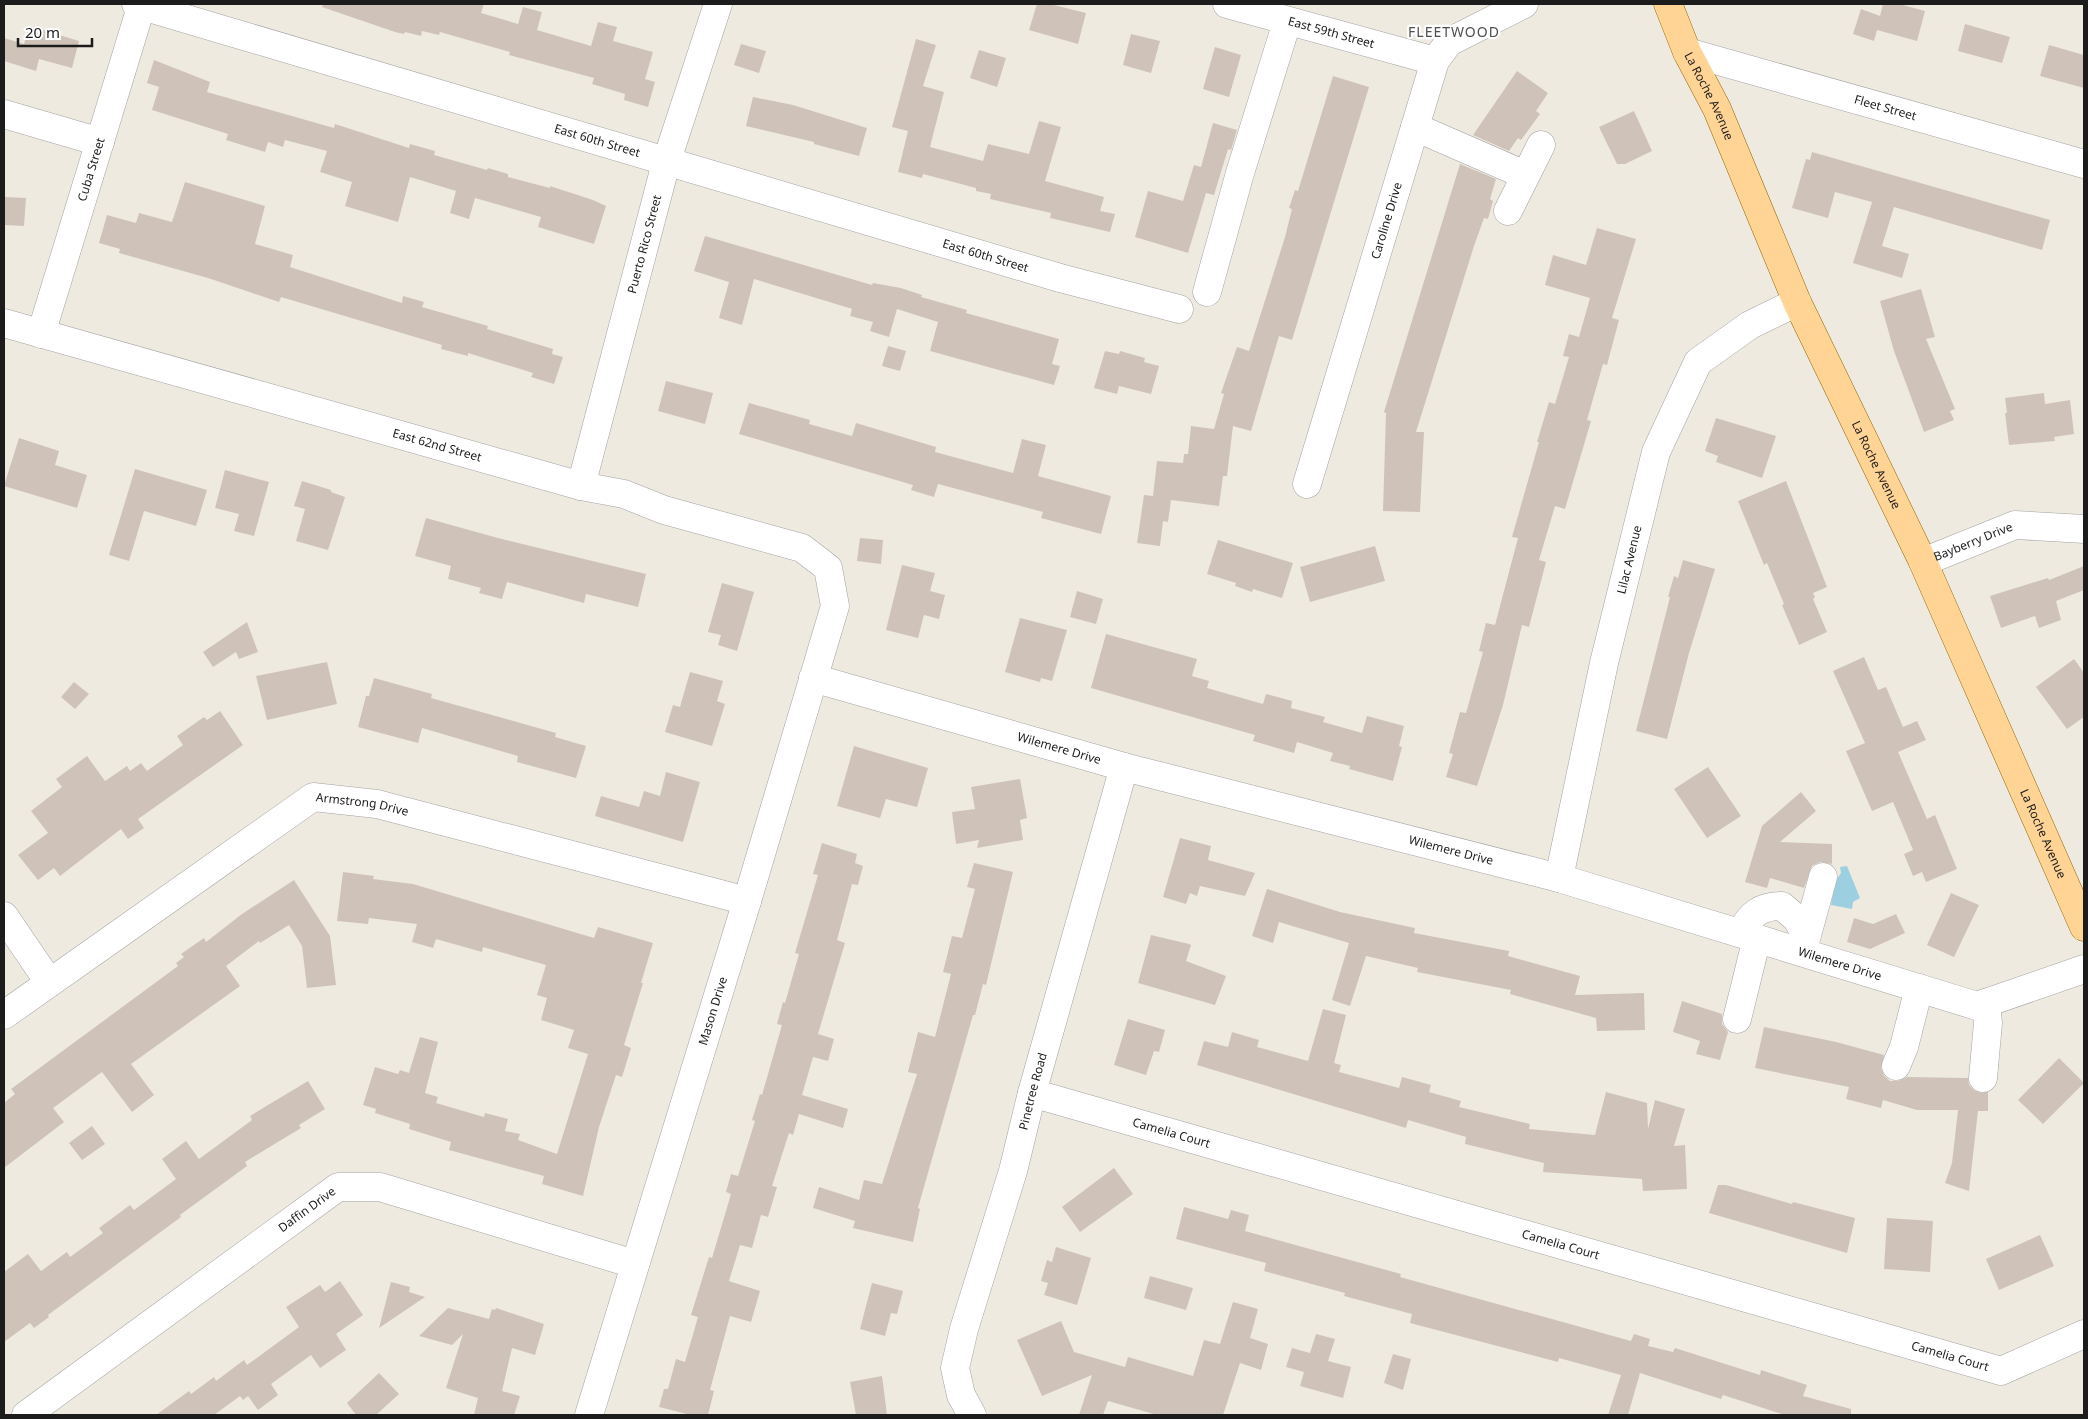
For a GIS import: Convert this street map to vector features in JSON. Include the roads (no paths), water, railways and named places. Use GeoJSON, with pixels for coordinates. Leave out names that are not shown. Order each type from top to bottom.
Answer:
{"type":"FeatureCollection","features":[{"type":"Feature","properties":{"kind":"main road","name":"La Roche Avenue"},"geometry":{"type":"LineString","coordinates":[[1668,4],[1687,52],[1717,109],[1797,302],[1923,562],[2084,927]]}},
{"type":"Feature","properties":{"kind":"street","name":"East 60th Street"},"geometry":{"type":"LineString","coordinates":[[140,4],[666,163],[1060,278],[1179,309]]}},
{"type":"Feature","properties":{"kind":"street","name":"Cuba Street"},"geometry":{"type":"LineString","coordinates":[[41,334],[140,4]]}},
{"type":"Feature","properties":{"kind":"street","name":"Puerto Rico Street"},"geometry":{"type":"LineString","coordinates":[[581,486],[666,163],[718,4]]}},
{"type":"Feature","properties":{"kind":"street","name":"East 59th Street"},"geometry":{"type":"LineString","coordinates":[[1227,4],[1287,22],[1435,61]]}},
{"type":"Feature","properties":{"kind":"street","name":"Caroline Drive"},"geometry":{"type":"LineString","coordinates":[[1307,484],[1435,61],[1449,42],[1524,4]]}},
{"type":"Feature","properties":{"kind":"street"},"geometry":{"type":"LineString","coordinates":[[1208,292],[1240,173],[1287,22]]}},
{"type":"Feature","properties":{"kind":"street","name":"Fleet Street"},"geometry":{"type":"LineString","coordinates":[[1687,52],[2084,164]]}},
{"type":"Feature","properties":{"kind":"street"},"geometry":{"type":"LineString","coordinates":[[4,114],[100,142]]}},
{"type":"Feature","properties":{"kind":"street"},"geometry":{"type":"LineString","coordinates":[[1415,127],[1525,175]]}},
{"type":"Feature","properties":{"kind":"street"},"geometry":{"type":"LineString","coordinates":[[1508,211],[1541,144]]}},
{"type":"Feature","properties":{"kind":"street","name":"Lilac Avenue"},"geometry":{"type":"LineString","coordinates":[[1559,878],[1604,664],[1656,452],[1698,362],[1750,325],[1797,302]]}},
{"type":"Feature","properties":{"kind":"street","name":"East 62nd Street"},"geometry":{"type":"LineString","coordinates":[[4,323],[581,486],[624,494],[664,510],[802,548],[828,568],[835,606]]}},
{"type":"Feature","properties":{"kind":"street","name":"Bayberry Drive"},"geometry":{"type":"LineString","coordinates":[[1923,562],[2015,525],[2084,528]]}},
{"type":"Feature","properties":{"kind":"street","name":"Mason Drive"},"geometry":{"type":"LineString","coordinates":[[589,1415],[634,1264],[748,901],[835,606]]}},
{"type":"Feature","properties":{"kind":"street","name":"Wilemere Drive"},"geometry":{"type":"LineString","coordinates":[[813,678],[1124,766],[1559,878],[1749,936],[1804,944],[1919,988],[1977,1006],[2084,969]]}},
{"type":"Feature","properties":{"kind":"street","name":"Pinetree Road"},"geometry":{"type":"LineString","coordinates":[[972,1415],[961,1395],[955,1368],[964,1329],[1013,1171],[1032,1093],[1124,766]]}},
{"type":"Feature","properties":{"kind":"street","name":"Armstrong Drive"},"geometry":{"type":"LineString","coordinates":[[4,1015],[313,797],[377,804],[748,901]]}},
{"type":"Feature","properties":{"kind":"street"},"geometry":{"type":"LineString","coordinates":[[1804,944],[1823,877]]}},
{"type":"Feature","properties":{"kind":"street"},"geometry":{"type":"LineString","coordinates":[[1737,1019],[1749,936],[1755,913],[1767,906],[1782,906],[1797,919],[1804,944]]}},
{"type":"Feature","properties":{"kind":"street"},"geometry":{"type":"LineString","coordinates":[[4,916],[49,982]]}},
{"type":"Feature","properties":{"kind":"street"},"geometry":{"type":"LineString","coordinates":[[1896,1066],[1904,1047],[1919,988]]}},
{"type":"Feature","properties":{"kind":"street"},"geometry":{"type":"LineString","coordinates":[[1983,1078],[1988,1023],[1986,1003]]}},
{"type":"Feature","properties":{"kind":"street","name":"Camelia Court"},"geometry":{"type":"LineString","coordinates":[[1032,1093],[2001,1371],[2084,1334]]}},
{"type":"Feature","properties":{"kind":"street","name":"Daffin Drive"},"geometry":{"type":"LineString","coordinates":[[26,1415],[338,1187],[380,1187],[634,1264]]}},
{"type":"Feature","properties":{"kind":"water"},"geometry":{"type":"Polygon","coordinates":[[[1847,866],[1860,898],[1853,902],[1852,909],[1831,905],[1835,882],[1841,873],[1840,867],[1847,866]]]}},
{"type":"Feature","properties":{"kind":"district","name":"FLEETWOOD"},"geometry":{"type":"Point","coordinates":[1454,32]}}]}
